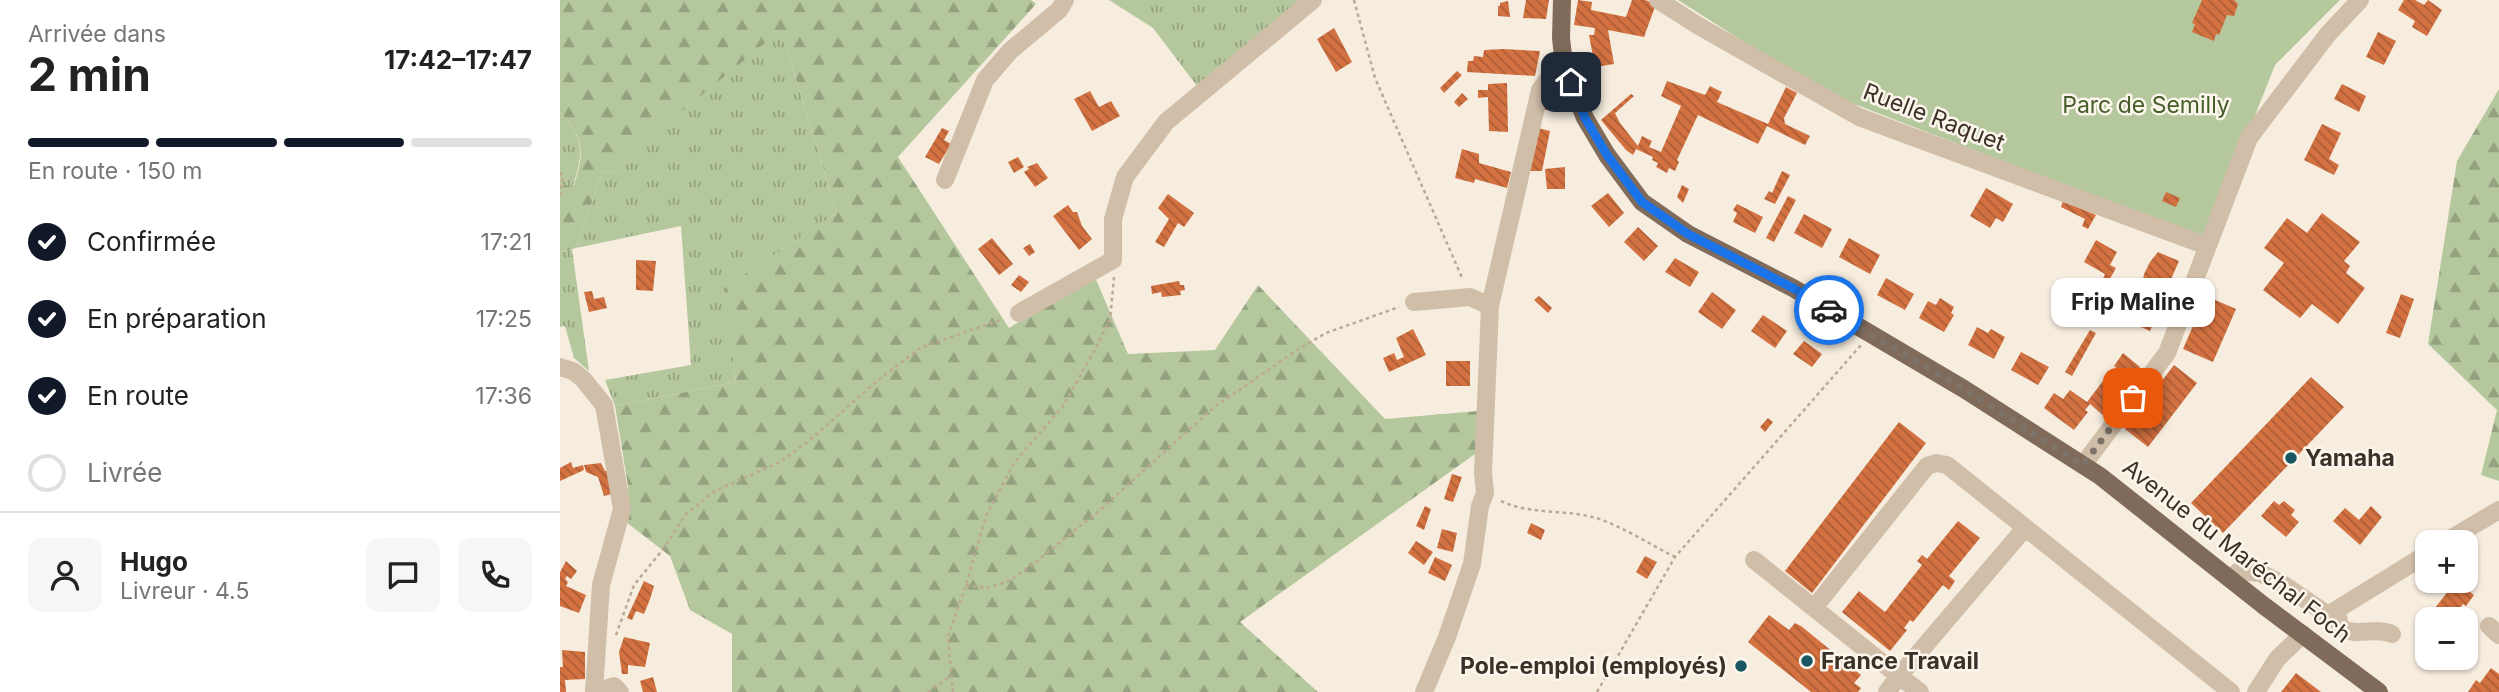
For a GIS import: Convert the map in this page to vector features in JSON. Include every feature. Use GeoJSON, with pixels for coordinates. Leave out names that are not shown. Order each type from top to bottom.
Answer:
{"type":"FeatureCollection","features":[{"type":"Feature","properties":{"kind":"main road","name":"Avenue du Maréchal Foch"},"geometry":{"type":"LineString","coordinates":[[1562,0],[1560,38],[1564,65],[1585,118],[1607,155],[1642,202],[1688,234],[1793,288],[1964,389],[2083,465],[2379,692]]}},
{"type":"Feature","properties":{"kind":"street"},"geometry":{"type":"LineString","coordinates":[[945,180],[985,80],[1010,51],[1059,10],[1065,0]]}},
{"type":"Feature","properties":{"kind":"street"},"geometry":{"type":"LineString","coordinates":[[1019,313],[1113,260],[1113,219],[1125,177],[1166,122],[1313,0]]}},
{"type":"Feature","properties":{"kind":"street","name":"Ruelle Raquet"},"geometry":{"type":"LineString","coordinates":[[1658,0],[1859,117],[2207,246]]}},
{"type":"Feature","properties":{"kind":"street"},"geometry":{"type":"LineString","coordinates":[[2083,465],[2166,353],[2249,138],[2328,34],[2360,0]]}},
{"type":"Feature","properties":{"kind":"street"},"geometry":{"type":"LineString","coordinates":[[1424,692],[1447,638],[1472,564],[1480,506],[1485,493],[1483,473],[1490,306],[1540,90],[1555,70],[1564,65]]}},
{"type":"Feature","properties":{"kind":"street"},"geometry":{"type":"LineString","coordinates":[[1414,302],[1470,297],[1490,306]]}},
{"type":"Feature","properties":{"kind":"street"},"geometry":{"type":"LineString","coordinates":[[560,367],[573,371],[583,379],[604,405],[622,509],[601,585],[594,692]]}},
{"type":"Feature","properties":{"kind":"street"},"geometry":{"type":"LineString","coordinates":[[1814,608],[1927,466],[1936,463],[1947,466],[2231,692]]}},
{"type":"Feature","properties":{"kind":"street"},"geometry":{"type":"LineString","coordinates":[[2465,530],[2499,510]]}},
{"type":"Feature","properties":{"kind":"street"},"geometry":{"type":"LineString","coordinates":[[1887,692],[2025,527]]}},
{"type":"Feature","properties":{"kind":"street"},"geometry":{"type":"LineString","coordinates":[[1754,559],[1920,692]]}},
{"type":"Feature","properties":{"kind":"street"},"geometry":{"type":"LineString","coordinates":[[2230,579],[2239,571],[2260,573],[2281,583],[2328,615],[2415,561]]}},
{"type":"Feature","properties":{"kind":"street"},"geometry":{"type":"LineString","coordinates":[[2337,611],[2340,627],[2346,631],[2386,631],[2392,634]]}},
{"type":"Feature","properties":{"kind":"street"},"geometry":{"type":"LineString","coordinates":[[2256,692],[2277,659],[2303,634]]}},
{"type":"Feature","properties":{"kind":"street"},"geometry":{"type":"LineString","coordinates":[[606,692],[614,686],[620,692]]}},
{"type":"Feature","properties":{"kind":"path"},"geometry":{"type":"LineString","coordinates":[[1354,0],[1375,78],[1470,297]]}},
{"type":"Feature","properties":{"kind":"path"},"geometry":{"type":"LineString","coordinates":[[560,172],[563,177],[560,196]]}},
{"type":"Feature","properties":{"kind":"path"},"geometry":{"type":"LineString","coordinates":[[953,692],[948,636],[986,516],[1014,463],[1063,406],[1110,320],[1115,282],[1113,260]]}},
{"type":"Feature","properties":{"kind":"path"},"geometry":{"type":"LineString","coordinates":[[966,585],[987,588],[1009,581],[1100,510],[1213,408],[1297,350],[1326,333],[1414,302]]}},
{"type":"Feature","properties":{"kind":"path"},"geometry":{"type":"LineString","coordinates":[[614,639],[635,585],[685,515],[715,491],[780,462],[920,348],[1019,313]]}},
{"type":"Feature","properties":{"kind":"path"},"geometry":{"type":"LineString","coordinates":[[1597,692],[1675,557],[1870,335]]}},
{"type":"Feature","properties":{"kind":"path"},"geometry":{"type":"LineString","coordinates":[[1485,493],[1515,508],[1599,519],[1675,557]]}},
{"type":"Feature","properties":{"kind":"path"},"geometry":{"type":"LineString","coordinates":[[928,692],[951,676]]}},
{"type":"Feature","properties":{"kind":"green space"},"geometry":{"type":"Polygon","coordinates":[[[560,0],[1031,0],[1036,4],[898,157],[1009,328],[1094,275],[1128,354],[1215,350],[1258,285],[1385,419],[1478,411],[1475,454],[1240,622],[1318,692],[732,692],[732,634],[690,610],[670,556],[626,522],[628,486],[615,406],[736,382],[724,288],[837,213],[783,36],[771,38],[637,148],[616,171],[602,173],[576,248],[560,252],[560,183],[573,188],[581,157],[575,131],[560,112],[560,0]]]}},
{"type":"Feature","properties":{"kind":"green space"},"geometry":{"type":"Polygon","coordinates":[[[1109,0],[1299,2],[1197,86],[1153,28],[1109,0]]]}},
{"type":"Feature","properties":{"kind":"green space","name":"Parc de Semilly"},"geometry":{"type":"Polygon","coordinates":[[[1678,0],[2340,0],[2275,65],[2208,234],[2197,236],[1823,92],[1678,0]]]}},
{"type":"Feature","properties":{"kind":"green space"},"geometry":{"type":"Polygon","coordinates":[[[783,36],[837,213],[725,288],[736,382],[615,406],[605,380],[691,365],[681,226],[576,248],[602,173],[616,171],[637,148],[771,37],[783,36]]]}},
{"type":"Feature","properties":{"kind":"green space"},"geometry":{"type":"Polygon","coordinates":[[[2499,89],[2499,481],[2481,475],[2497,410],[2428,344],[2457,161],[2499,89]]]}},
{"type":"Feature","properties":{"kind":"green space"},"geometry":{"type":"Polygon","coordinates":[[[560,112],[574,131],[580,148],[572,189],[560,183],[560,112]]]}},
{"type":"Feature","properties":{"kind":"green space"},"geometry":{"type":"Polygon","coordinates":[[[572,249],[589,371],[574,358],[565,326],[560,327],[560,252],[572,249]]]}},
{"type":"Feature","properties":{"kind":"building"},"geometry":{"type":"Polygon","coordinates":[[[1526,0],[1549,0],[1546,19],[1523,18],[1526,0]]]}},
{"type":"Feature","properties":{"kind":"building"},"geometry":{"type":"Polygon","coordinates":[[[1578,0],[1592,2],[1591,10],[1626,17],[1632,0],[1645,0],[1656,4],[1644,37],[1608,30],[1614,64],[1595,67],[1589,35],[1594,35],[1595,28],[1574,25],[1578,0]]]}},
{"type":"Feature","properties":{"kind":"building"},"geometry":{"type":"Polygon","coordinates":[[[2202,0],[2234,0],[2238,4],[2234,16],[2227,15],[2214,41],[2192,32],[2195,24],[2192,23],[2202,0]]]}},
{"type":"Feature","properties":{"kind":"building"},"geometry":{"type":"Polygon","coordinates":[[[2404,0],[2415,0],[2424,5],[2428,0],[2442,10],[2427,36],[2412,27],[2415,21],[2398,10],[2404,0]]]}},
{"type":"Feature","properties":{"kind":"building"},"geometry":{"type":"Polygon","coordinates":[[[1508,1],[1510,17],[1498,16],[1500,3],[1508,1]]]}},
{"type":"Feature","properties":{"kind":"building"},"geometry":{"type":"Polygon","coordinates":[[[1334,28],[1352,62],[1336,72],[1317,39],[1334,28]]]}},
{"type":"Feature","properties":{"kind":"building"},"geometry":{"type":"Polygon","coordinates":[[[2378,32],[2396,41],[2384,65],[2366,57],[2378,32]]]}},
{"type":"Feature","properties":{"kind":"building"},"geometry":{"type":"Polygon","coordinates":[[[1484,50],[1540,51],[1535,76],[1467,72],[1468,61],[1473,61],[1474,56],[1483,57],[1484,50]]]}},
{"type":"Feature","properties":{"kind":"building"},"geometry":{"type":"Polygon","coordinates":[[[1457,71],[1462,75],[1444,93],[1440,88],[1457,71]]]}},
{"type":"Feature","properties":{"kind":"building"},"geometry":{"type":"Polygon","coordinates":[[[1667,81],[1705,95],[1710,86],[1722,92],[1717,102],[1768,124],[1786,87],[1797,93],[1784,118],[1785,124],[1810,136],[1805,145],[1767,126],[1758,144],[1698,115],[1677,160],[1679,162],[1675,171],[1669,168],[1667,173],[1656,167],[1658,163],[1652,160],[1653,157],[1636,149],[1633,155],[1626,150],[1601,120],[1631,94],[1634,96],[1615,113],[1620,123],[1638,146],[1642,136],[1652,141],[1649,147],[1661,152],[1681,106],[1661,96],[1667,81]]]}},
{"type":"Feature","properties":{"kind":"building"},"geometry":{"type":"Polygon","coordinates":[[[1507,83],[1508,132],[1489,131],[1488,97],[1478,98],[1478,90],[1488,90],[1488,84],[1507,83]]]}},
{"type":"Feature","properties":{"kind":"building"},"geometry":{"type":"Polygon","coordinates":[[[2342,84],[2366,96],[2359,112],[2334,99],[2342,84]]]}},
{"type":"Feature","properties":{"kind":"building"},"geometry":{"type":"Polygon","coordinates":[[[1090,91],[1099,107],[1111,101],[1120,116],[1092,131],[1074,99],[1090,91]]]}},
{"type":"Feature","properties":{"kind":"building"},"geometry":{"type":"Polygon","coordinates":[[[1462,93],[1468,99],[1459,107],[1454,102],[1462,93]]]}},
{"type":"Feature","properties":{"kind":"building"},"geometry":{"type":"Polygon","coordinates":[[[1546,94],[1562,94],[1571,110],[1542,110],[1546,94]]]}},
{"type":"Feature","properties":{"kind":"building"},"geometry":{"type":"Polygon","coordinates":[[[2322,124],[2341,133],[2329,159],[2339,165],[2334,175],[2304,160],[2322,124]]]}},
{"type":"Feature","properties":{"kind":"building"},"geometry":{"type":"Polygon","coordinates":[[[942,128],[949,131],[944,140],[951,144],[939,164],[925,157],[942,128]]]}},
{"type":"Feature","properties":{"kind":"building"},"geometry":{"type":"Polygon","coordinates":[[[1538,128],[1550,131],[1542,171],[1528,171],[1538,128]]]}},
{"type":"Feature","properties":{"kind":"building"},"geometry":{"type":"Polygon","coordinates":[[[1462,149],[1479,154],[1479,163],[1511,172],[1507,188],[1475,179],[1474,183],[1455,178],[1462,149]]]}},
{"type":"Feature","properties":{"kind":"building"},"geometry":{"type":"Polygon","coordinates":[[[1018,157],[1024,167],[1014,173],[1008,162],[1018,157]]]}},
{"type":"Feature","properties":{"kind":"building"},"geometry":{"type":"Polygon","coordinates":[[[1037,163],[1048,178],[1035,187],[1024,172],[1029,169],[1027,167],[1037,163]]]}},
{"type":"Feature","properties":{"kind":"building"},"geometry":{"type":"Polygon","coordinates":[[[1565,167],[1565,189],[1547,189],[1545,169],[1565,167]]]}},
{"type":"Feature","properties":{"kind":"building"},"geometry":{"type":"Polygon","coordinates":[[[1782,171],[1790,175],[1775,204],[1764,199],[1769,191],[1772,193],[1782,171]]]}},
{"type":"Feature","properties":{"kind":"building"},"geometry":{"type":"Polygon","coordinates":[[[1682,185],[1689,189],[1683,203],[1677,197],[1682,185]]]}},
{"type":"Feature","properties":{"kind":"building"},"geometry":{"type":"Polygon","coordinates":[[[1986,188],[2013,204],[2003,222],[1996,218],[1990,228],[1970,216],[1986,188]]]}},
{"type":"Feature","properties":{"kind":"building"},"geometry":{"type":"Polygon","coordinates":[[[2166,192],[2180,198],[2176,207],[2162,201],[2166,192]]]}},
{"type":"Feature","properties":{"kind":"building"},"geometry":{"type":"Polygon","coordinates":[[[1608,193],[1624,213],[1609,227],[1591,206],[1608,193]]]}},
{"type":"Feature","properties":{"kind":"building"},"geometry":{"type":"Polygon","coordinates":[[[1168,194],[1194,213],[1184,227],[1178,223],[1164,247],[1155,242],[1169,219],[1158,208],[1168,194]]]}},
{"type":"Feature","properties":{"kind":"building"},"geometry":{"type":"Polygon","coordinates":[[[1788,196],[1796,200],[1774,242],[1766,238],[1788,196]]]}},
{"type":"Feature","properties":{"kind":"building"},"geometry":{"type":"Polygon","coordinates":[[[2063,201],[2096,215],[2088,229],[2082,226],[2085,219],[2061,207],[2063,201]]]}},
{"type":"Feature","properties":{"kind":"building"},"geometry":{"type":"Polygon","coordinates":[[[1737,204],[1763,217],[1755,233],[1733,222],[1737,213],[1733,210],[1737,204]]]}},
{"type":"Feature","properties":{"kind":"building"},"geometry":{"type":"Polygon","coordinates":[[[1068,205],[1073,212],[1077,212],[1082,226],[1092,239],[1079,250],[1053,216],[1068,205]]]}},
{"type":"Feature","properties":{"kind":"building"},"geometry":{"type":"Polygon","coordinates":[[[2322,213],[2360,242],[2344,261],[2350,266],[2346,273],[2365,288],[2338,324],[2312,304],[2300,318],[2263,290],[2284,263],[2264,248],[2287,218],[2307,233],[2322,213]]]}},
{"type":"Feature","properties":{"kind":"building"},"geometry":{"type":"Polygon","coordinates":[[[1804,214],[1832,229],[1822,248],[1794,233],[1804,214]]]}},
{"type":"Feature","properties":{"kind":"building"},"geometry":{"type":"Polygon","coordinates":[[[1638,227],[1658,246],[1644,261],[1624,242],[1638,227]]]}},
{"type":"Feature","properties":{"kind":"building"},"geometry":{"type":"Polygon","coordinates":[[[992,238],[1013,264],[999,275],[978,249],[992,238]]]}},
{"type":"Feature","properties":{"kind":"building"},"geometry":{"type":"Polygon","coordinates":[[[1849,238],[1880,255],[1870,274],[1839,257],[1849,238]]]}},
{"type":"Feature","properties":{"kind":"building"},"geometry":{"type":"Polygon","coordinates":[[[2096,240],[2117,252],[2110,265],[2116,268],[2107,284],[2102,281],[2105,274],[2084,262],[2096,240]]]}},
{"type":"Feature","properties":{"kind":"building"},"geometry":{"type":"Polygon","coordinates":[[[1030,244],[1035,252],[1029,256],[1023,248],[1030,244]]]}},
{"type":"Feature","properties":{"kind":"building"},"geometry":{"type":"Polygon","coordinates":[[[2158,252],[2179,261],[2169,284],[2174,286],[2172,292],[2167,303],[2163,301],[2150,331],[2129,322],[2129,315],[2138,291],[2141,292],[2145,281],[2144,274],[2158,252]]]}},
{"type":"Feature","properties":{"kind":"building"},"geometry":{"type":"Polygon","coordinates":[[[1675,258],[1699,272],[1690,287],[1665,272],[1675,258]]]}},
{"type":"Feature","properties":{"kind":"building"},"geometry":{"type":"Polygon","coordinates":[[[636,260],[656,261],[653,291],[636,290],[636,260]]]}},
{"type":"Feature","properties":{"kind":"building"},"geometry":{"type":"Polygon","coordinates":[[[1019,275],[1029,282],[1021,292],[1011,285],[1019,275]]]}},
{"type":"Feature","properties":{"kind":"building"},"geometry":{"type":"Polygon","coordinates":[[[1886,278],[1914,294],[1905,310],[1877,295],[1886,278]]]}},
{"type":"Feature","properties":{"kind":"building"},"geometry":{"type":"Polygon","coordinates":[[[1179,281],[1185,290],[1180,291],[1181,295],[1162,297],[1161,292],[1152,294],[1151,286],[1179,281]]]}},
{"type":"Feature","properties":{"kind":"building"},"geometry":{"type":"Polygon","coordinates":[[[592,291],[594,299],[604,297],[607,308],[589,312],[584,292],[592,291]]]}},
{"type":"Feature","properties":{"kind":"building"},"geometry":{"type":"Polygon","coordinates":[[[1712,292],[1736,310],[1722,329],[1698,312],[1712,292]]]}},
{"type":"Feature","properties":{"kind":"building"},"geometry":{"type":"Polygon","coordinates":[[[2401,294],[2414,299],[2400,338],[2386,333],[2401,294]]]}},
{"type":"Feature","properties":{"kind":"building"},"geometry":{"type":"Polygon","coordinates":[[[1539,296],[1552,308],[1548,313],[1534,300],[1539,296]]]}},
{"type":"Feature","properties":{"kind":"building"},"geometry":{"type":"Polygon","coordinates":[[[2206,296],[2236,309],[2213,362],[2183,349],[2206,296]]]}},
{"type":"Feature","properties":{"kind":"building"},"geometry":{"type":"Polygon","coordinates":[[[2094,297],[2102,302],[2095,315],[2087,309],[2094,297]]]}},
{"type":"Feature","properties":{"kind":"building"},"geometry":{"type":"Polygon","coordinates":[[[1940,298],[1954,307],[1951,313],[1954,315],[1944,332],[1919,318],[1928,301],[1936,305],[1940,298]]]}},
{"type":"Feature","properties":{"kind":"building"},"geometry":{"type":"Polygon","coordinates":[[[1763,315],[1787,331],[1775,348],[1751,331],[1763,315]]]}},
{"type":"Feature","properties":{"kind":"building"},"geometry":{"type":"Polygon","coordinates":[[[1977,327],[1988,333],[1991,329],[2005,337],[1994,359],[1968,345],[1977,327]]]}},
{"type":"Feature","properties":{"kind":"building"},"geometry":{"type":"Polygon","coordinates":[[[1413,329],[1426,355],[1389,372],[1383,358],[1394,353],[1397,360],[1404,357],[1396,338],[1413,329]]]}},
{"type":"Feature","properties":{"kind":"building"},"geometry":{"type":"Polygon","coordinates":[[[2090,330],[2096,333],[2072,376],[2065,372],[2090,330]]]}},
{"type":"Feature","properties":{"kind":"building"},"geometry":{"type":"Polygon","coordinates":[[[1804,341],[1822,354],[1812,367],[1793,354],[1804,341]]]}},
{"type":"Feature","properties":{"kind":"building"},"geometry":{"type":"Polygon","coordinates":[[[2021,352],[2049,367],[2038,385],[2011,370],[2021,352]]]}},
{"type":"Feature","properties":{"kind":"building"},"geometry":{"type":"Polygon","coordinates":[[[2123,353],[2140,367],[2131,380],[2114,366],[2123,353]]]}},
{"type":"Feature","properties":{"kind":"building"},"geometry":{"type":"Polygon","coordinates":[[[1446,361],[1470,361],[1470,386],[1446,386],[1446,361]]]}},
{"type":"Feature","properties":{"kind":"building"},"geometry":{"type":"Polygon","coordinates":[[[2174,365],[2197,383],[2148,447],[2125,429],[2174,365]]]}},
{"type":"Feature","properties":{"kind":"building"},"geometry":{"type":"Polygon","coordinates":[[[2109,373],[2128,388],[2105,417],[2090,404],[2085,410],[2088,412],[2074,430],[2044,408],[2054,393],[2063,399],[2070,390],[2087,402],[2109,373]]]}},
{"type":"Feature","properties":{"kind":"building"},"geometry":{"type":"Polygon","coordinates":[[[2311,377],[2344,407],[2223,533],[2191,503],[2311,377]]]}},
{"type":"Feature","properties":{"kind":"building"},"geometry":{"type":"Polygon","coordinates":[[[1768,418],[1773,422],[1765,432],[1760,427],[1768,418]]]}},
{"type":"Feature","properties":{"kind":"building"},"geometry":{"type":"Polygon","coordinates":[[[1899,422],[1926,443],[1812,593],[1785,571],[1899,422]]]}},
{"type":"Feature","properties":{"kind":"building"},"geometry":{"type":"Polygon","coordinates":[[[571,462],[573,468],[583,465],[584,470],[560,481],[560,468],[571,462]]]}},
{"type":"Feature","properties":{"kind":"building"},"geometry":{"type":"Polygon","coordinates":[[[601,463],[605,471],[610,471],[612,494],[604,496],[598,477],[586,472],[584,465],[601,463]]]}},
{"type":"Feature","properties":{"kind":"building"},"geometry":{"type":"Polygon","coordinates":[[[1452,474],[1462,477],[1453,502],[1444,499],[1452,474]]]}},
{"type":"Feature","properties":{"kind":"building"},"geometry":{"type":"Polygon","coordinates":[[[2274,501],[2279,505],[2284,501],[2295,510],[2291,515],[2299,522],[2286,537],[2261,516],[2274,501]]]}},
{"type":"Feature","properties":{"kind":"building"},"geometry":{"type":"Polygon","coordinates":[[[1425,506],[1431,509],[1424,530],[1416,526],[1425,506]]]}},
{"type":"Feature","properties":{"kind":"building"},"geometry":{"type":"Polygon","coordinates":[[[2371,506],[2382,517],[2360,545],[2333,521],[2345,508],[2359,520],[2371,506]]]}},
{"type":"Feature","properties":{"kind":"building"},"geometry":{"type":"Polygon","coordinates":[[[1958,521],[1980,538],[1949,576],[1955,581],[1949,590],[1943,585],[1913,622],[1910,620],[1904,628],[1907,630],[1890,651],[1842,612],[1859,591],[1885,612],[1922,565],[1917,561],[1922,555],[1927,559],[1958,521]]]}},
{"type":"Feature","properties":{"kind":"building"},"geometry":{"type":"Polygon","coordinates":[[[1531,523],[1545,530],[1541,540],[1527,533],[1531,523]]]}},
{"type":"Feature","properties":{"kind":"building"},"geometry":{"type":"Polygon","coordinates":[[[1442,529],[1457,533],[1453,552],[1437,548],[1442,529]]]}},
{"type":"Feature","properties":{"kind":"building"},"geometry":{"type":"Polygon","coordinates":[[[1416,541],[1433,552],[1424,565],[1408,553],[1416,541]]]}},
{"type":"Feature","properties":{"kind":"building"},"geometry":{"type":"Polygon","coordinates":[[[1645,556],[1657,562],[1647,579],[1636,572],[1645,556]]]}},
{"type":"Feature","properties":{"kind":"building"},"geometry":{"type":"Polygon","coordinates":[[[1435,557],[1452,565],[1445,581],[1428,573],[1435,557]]]}},
{"type":"Feature","properties":{"kind":"building"},"geometry":{"type":"Polygon","coordinates":[[[566,561],[577,571],[571,579],[567,576],[566,586],[586,595],[579,613],[560,606],[560,572],[566,561]]]}},
{"type":"Feature","properties":{"kind":"building"},"geometry":{"type":"Polygon","coordinates":[[[644,581],[654,586],[650,599],[644,614],[636,611],[632,620],[627,618],[644,581]]]}},
{"type":"Feature","properties":{"kind":"building"},"geometry":{"type":"Polygon","coordinates":[[[2447,593],[2474,595],[2466,606],[2436,607],[2447,593]]]}},
{"type":"Feature","properties":{"kind":"building","name":"France Travail"},"geometry":{"type":"Polygon","coordinates":[[[1769,615],[1789,630],[1795,623],[1801,626],[1861,675],[1854,683],[1861,688],[1858,692],[1811,692],[1748,642],[1769,615]]]}},
{"type":"Feature","properties":{"kind":"building"},"geometry":{"type":"Polygon","coordinates":[[[624,637],[650,643],[645,667],[628,665],[628,674],[622,674],[619,652],[624,637]]]}},
{"type":"Feature","properties":{"kind":"building"},"geometry":{"type":"Polygon","coordinates":[[[562,650],[585,652],[585,679],[565,680],[566,692],[560,692],[562,650]]]}},
{"type":"Feature","properties":{"kind":"building"},"geometry":{"type":"Polygon","coordinates":[[[2491,668],[2499,674],[2499,692],[2468,692],[2476,680],[2480,683],[2491,668]]]}},
{"type":"Feature","properties":{"kind":"building"},"geometry":{"type":"Polygon","coordinates":[[[2296,673],[2321,692],[2281,692],[2296,673]]]}},
{"type":"Feature","properties":{"kind":"building"},"geometry":{"type":"Polygon","coordinates":[[[653,677],[657,692],[643,692],[640,681],[653,677]]]}},
{"type":"Feature","properties":{"kind":"way so far"},"geometry":{"type":"LineString","coordinates":[[1829,310],[1964,389],[2083,465],[2133,398]]}},
{"type":"Feature","properties":{"kind":"place","name":"Frip Maline"},"geometry":{"type":"Point","coordinates":[2133,398]}},
{"type":"Feature","properties":{"kind":"place","name":"Yamaha"},"geometry":{"type":"Point","coordinates":[2291,458]}},
{"type":"Feature","properties":{"kind":"place","name":"France Travail"},"geometry":{"type":"Point","coordinates":[1807,661]}},
{"type":"Feature","properties":{"kind":"place","name":"Pole-emploi (employés)"},"geometry":{"type":"Point","coordinates":[1741,666]}},
{"type":"Feature","properties":{"kind":"route"},"geometry":{"type":"LineString","coordinates":[[1571,82],[1585,118],[1607,155],[1642,202],[1688,234],[1793,288],[1829,310]]}}]}
